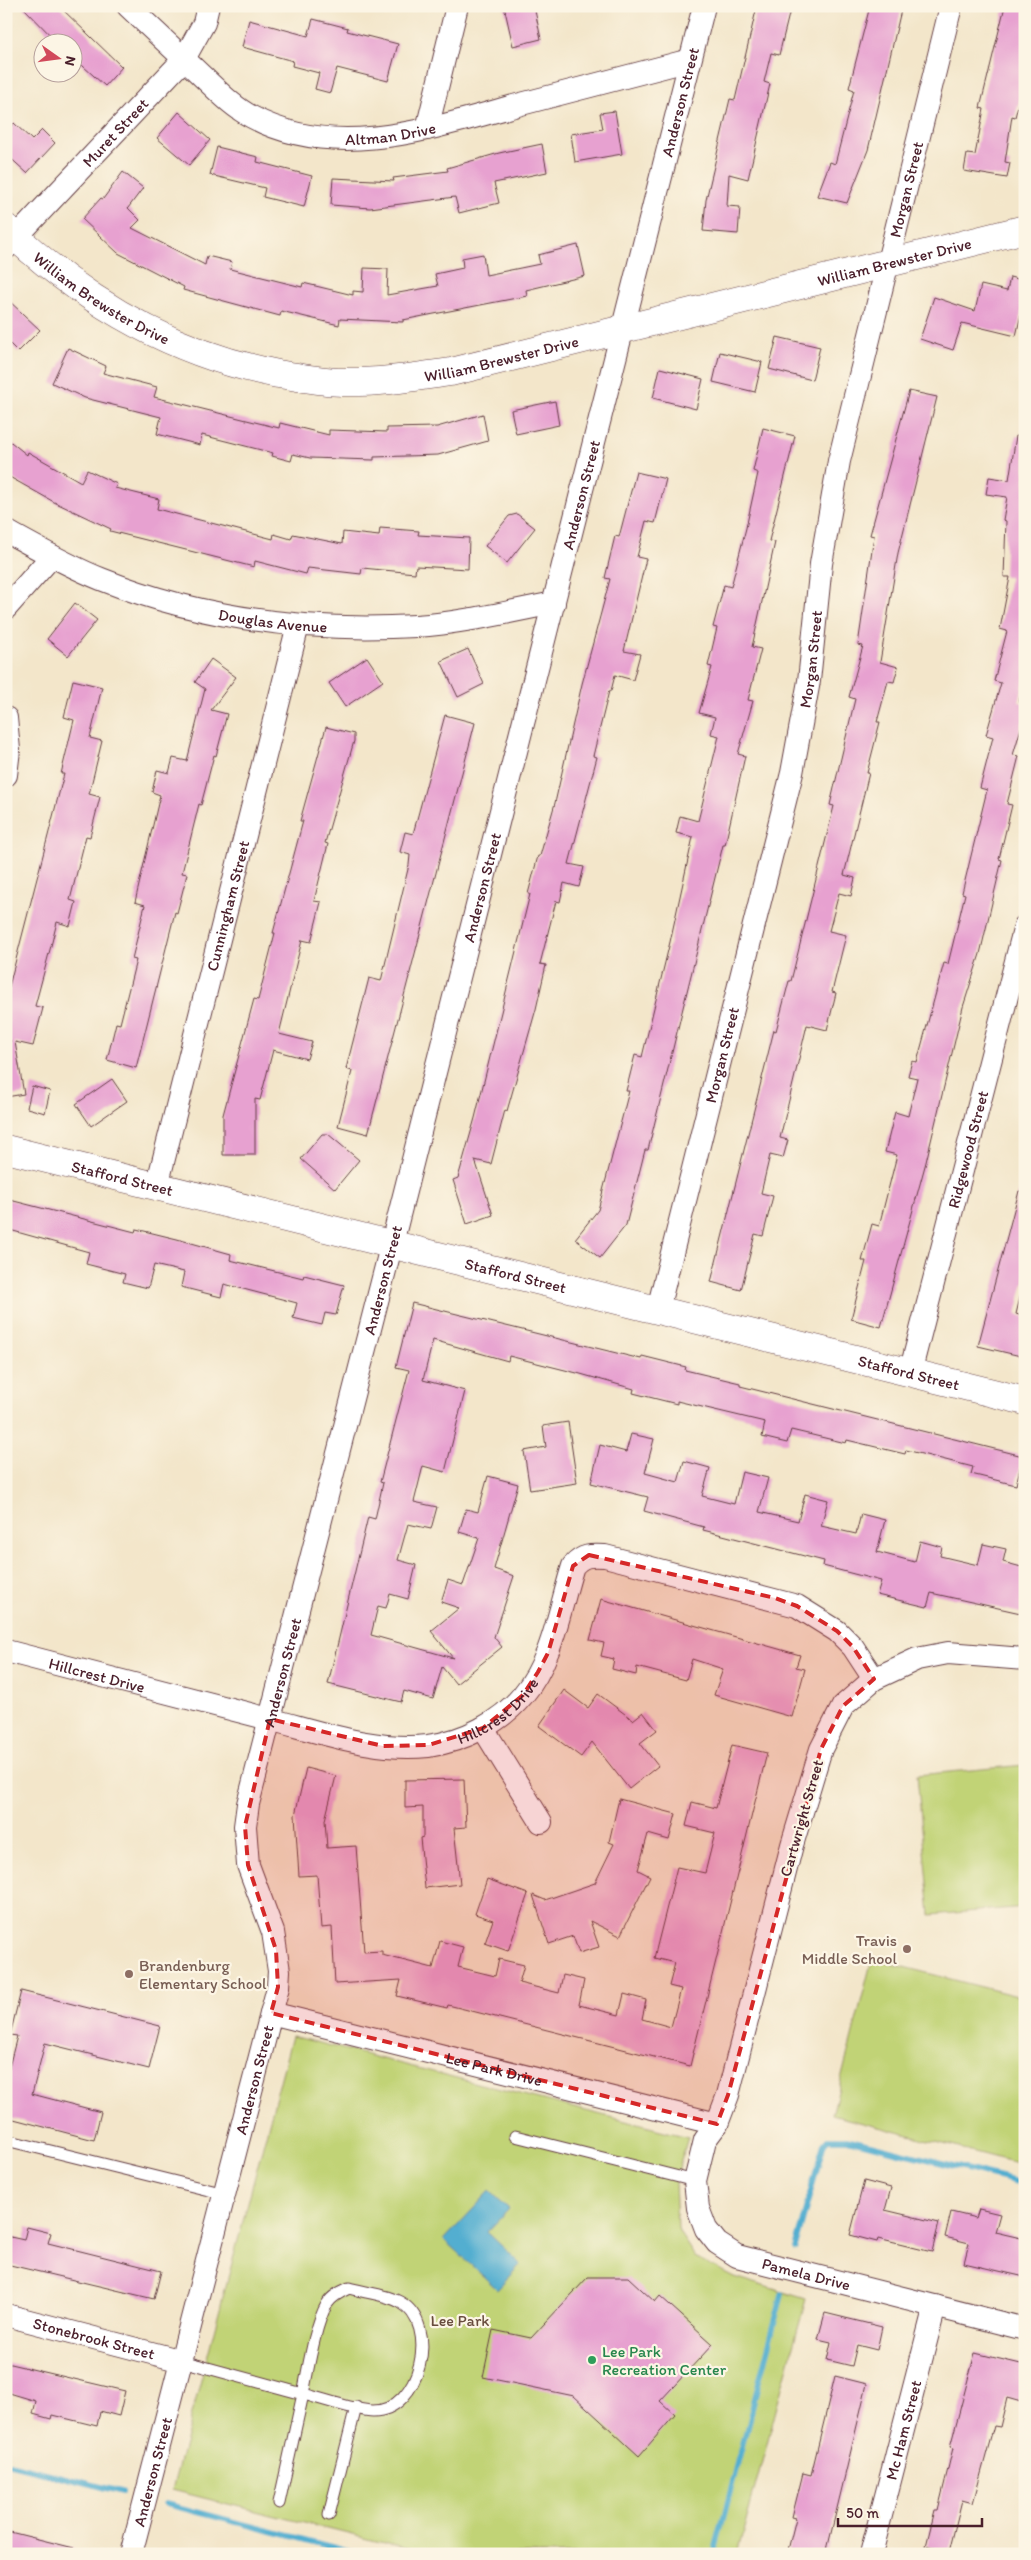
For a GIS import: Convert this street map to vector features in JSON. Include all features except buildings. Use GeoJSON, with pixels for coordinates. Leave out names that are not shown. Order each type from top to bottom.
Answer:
{"type":"FeatureCollection","features":[{"type":"Feature","properties":{"kind":"street","name":"Altman Drive"},"geometry":{"type":"LineString","coordinates":[[128,6],[230,103],[252,117],[280,129],[320,137],[348,140],[381,137],[427,129],[690,60]]}},
{"type":"Feature","properties":{"kind":"street","name":"Muret Street"},"geometry":{"type":"LineString","coordinates":[[10,238],[184,59],[204,23],[208,6]]}},
{"type":"Feature","properties":{"kind":"street"},"geometry":{"type":"LineString","coordinates":[[427,129],[457,6]]}},
{"type":"Feature","properties":{"kind":"street","name":"Anderson Street"},"geometry":{"type":"LineString","coordinates":[[131,2554],[278,1987],[273,1932],[248,1865],[245,1826],[248,1804],[392,1243],[704,6]]}},
{"type":"Feature","properties":{"kind":"street","name":"Morgan Street"},"geometry":{"type":"LineString","coordinates":[[658,1310],[792,773],[810,681],[821,564],[832,500],[887,264],[951,6]]}},
{"type":"Feature","properties":{"kind":"street","name":"William Brewster Drive"},"geometry":{"type":"LineString","coordinates":[[10,238],[78,289],[142,328],[192,350],[242,367],[297,377],[340,382],[389,380],[451,372],[1025,229]]}},
{"type":"Feature","properties":{"kind":"street","name":"Douglas Avenue"},"geometry":{"type":"LineString","coordinates":[[6,531],[100,579],[155,598],[219,614],[298,625],[416,626],[486,616],[554,603]]}},
{"type":"Feature","properties":{"kind":"street"},"geometry":{"type":"LineString","coordinates":[[6,608],[52,556]]}},
{"type":"Feature","properties":{"kind":"street","name":"Cunningham Street"},"geometry":{"type":"LineString","coordinates":[[157,1186],[298,625]]}},
{"type":"Feature","properties":{"kind":"street"},"geometry":{"type":"LineString","coordinates":[[6,718],[9,750],[6,775]]}},
{"type":"Feature","properties":{"kind":"street","name":"Ridgewood Street"},"geometry":{"type":"LineString","coordinates":[[910,1373],[1025,926]]}},
{"type":"Feature","properties":{"kind":"street","name":"Stafford Street"},"geometry":{"type":"LineString","coordinates":[[6,1149],[1025,1401]]}},
{"type":"Feature","properties":{"kind":"street","name":"Hillcrest Drive"},"geometry":{"type":"LineString","coordinates":[[6,1651],[383,1746],[429,1746],[458,1739],[483,1728],[499,1718],[523,1695],[548,1653],[573,1566],[581,1557],[589,1555],[605,1556],[797,1606],[837,1631],[854,1647],[874,1679]]}},
{"type":"Feature","properties":{"kind":"street","name":"Cartwright Street"},"geometry":{"type":"LineString","coordinates":[[717,2124],[728,2096],[792,1845],[821,1749],[843,1706],[874,1679],[917,1659],[948,1652],[1025,1659]]}},
{"type":"Feature","properties":{"kind":"street"},"geometry":{"type":"LineString","coordinates":[[483,1728],[541,1822]]}},
{"type":"Feature","properties":{"kind":"street","name":"Lee Park Drive"},"geometry":{"type":"LineString","coordinates":[[271,2013],[717,2124]]}},
{"type":"Feature","properties":{"kind":"street","name":"Pamela Drive"},"geometry":{"type":"LineString","coordinates":[[717,2124],[705,2140],[694,2180],[698,2208],[706,2229],[717,2243],[738,2256],[1025,2329]]}},
{"type":"Feature","properties":{"kind":"street","name":"Mc Ham Street"},"geometry":{"type":"LineString","coordinates":[[871,2554],[934,2306]]}},
{"type":"Feature","properties":{"kind":"street","name":"Stonebrook Street"},"geometry":{"type":"LineString","coordinates":[[6,2315],[182,2361]]}},
{"type":"Feature","properties":{"kind":"lane"},"geometry":{"type":"LineString","coordinates":[[515,2136],[694,2180]]}},
{"type":"Feature","properties":{"kind":"lane"},"geometry":{"type":"LineString","coordinates":[[6,2140],[225,2194]]}},
{"type":"Feature","properties":{"kind":"lane"},"geometry":{"type":"LineString","coordinates":[[182,2361],[303,2394],[373,2411],[389,2408],[402,2400],[413,2383],[423,2345],[422,2331],[413,2315],[401,2302],[349,2288],[336,2294],[328,2303],[322,2315],[303,2394],[278,2503]]}},
{"type":"Feature","properties":{"kind":"lane"},"geometry":{"type":"LineString","coordinates":[[329,2515],[356,2407]]}},
{"type":"Feature","properties":{"kind":"highlighted area"},"geometry":{"type":"Polygon","coordinates":[[[589,1555],[775,1598],[797,1606],[837,1631],[853,1647],[874,1679],[843,1706],[821,1749],[728,2095],[717,2124],[271,2013],[278,1987],[276,1950],[248,1865],[245,1826],[270,1719],[383,1746],[429,1745],[483,1728],[523,1695],[538,1672],[548,1653],[573,1566],[589,1555]]]}},
{"type":"Feature","properties":{"kind":"green space"},"geometry":{"type":"Polygon","coordinates":[[[1025,1765],[1025,1907],[930,1915],[917,1775],[1025,1765]]]}},
{"type":"Feature","properties":{"kind":"green space"},"geometry":{"type":"Polygon","coordinates":[[[872,1959],[1025,1998],[1025,2165],[832,2115],[872,1959]]]}},
{"type":"Feature","properties":{"kind":"green space","name":"Lee Park"},"geometry":{"type":"Polygon","coordinates":[[[292,2036],[688,2137],[675,2182],[677,2229],[695,2257],[734,2277],[806,2299],[737,2554],[428,2554],[172,2490],[292,2036]]]}},
{"type":"Feature","properties":{"kind":"water"},"geometry":{"type":"Polygon","coordinates":[[[490,2191],[509,2209],[487,2232],[521,2264],[497,2289],[444,2240],[490,2191]]]}},
{"type":"Feature","properties":{"kind":"waterway"},"geometry":{"type":"LineString","coordinates":[[795,2248],[824,2143],[828,2139],[847,2139],[1025,2184]]}},
{"type":"Feature","properties":{"kind":"waterway"},"geometry":{"type":"LineString","coordinates":[[714,2554],[782,2294]]}},
{"type":"Feature","properties":{"kind":"waterway"},"geometry":{"type":"LineString","coordinates":[[6,2463],[122,2492]]}},
{"type":"Feature","properties":{"kind":"waterway"},"geometry":{"type":"LineString","coordinates":[[166,2504],[359,2554]]}},
{"type":"Feature","properties":{"kind":"place","name":"Travis Middle School"},"geometry":{"type":"Point","coordinates":[907,1949]}},
{"type":"Feature","properties":{"kind":"place","name":"Brandenburg Elementary School"},"geometry":{"type":"Point","coordinates":[129,1974]}},
{"type":"Feature","properties":{"kind":"place","name":"Lee Park Recreation Center"},"geometry":{"type":"Point","coordinates":[592,2360]}}]}
